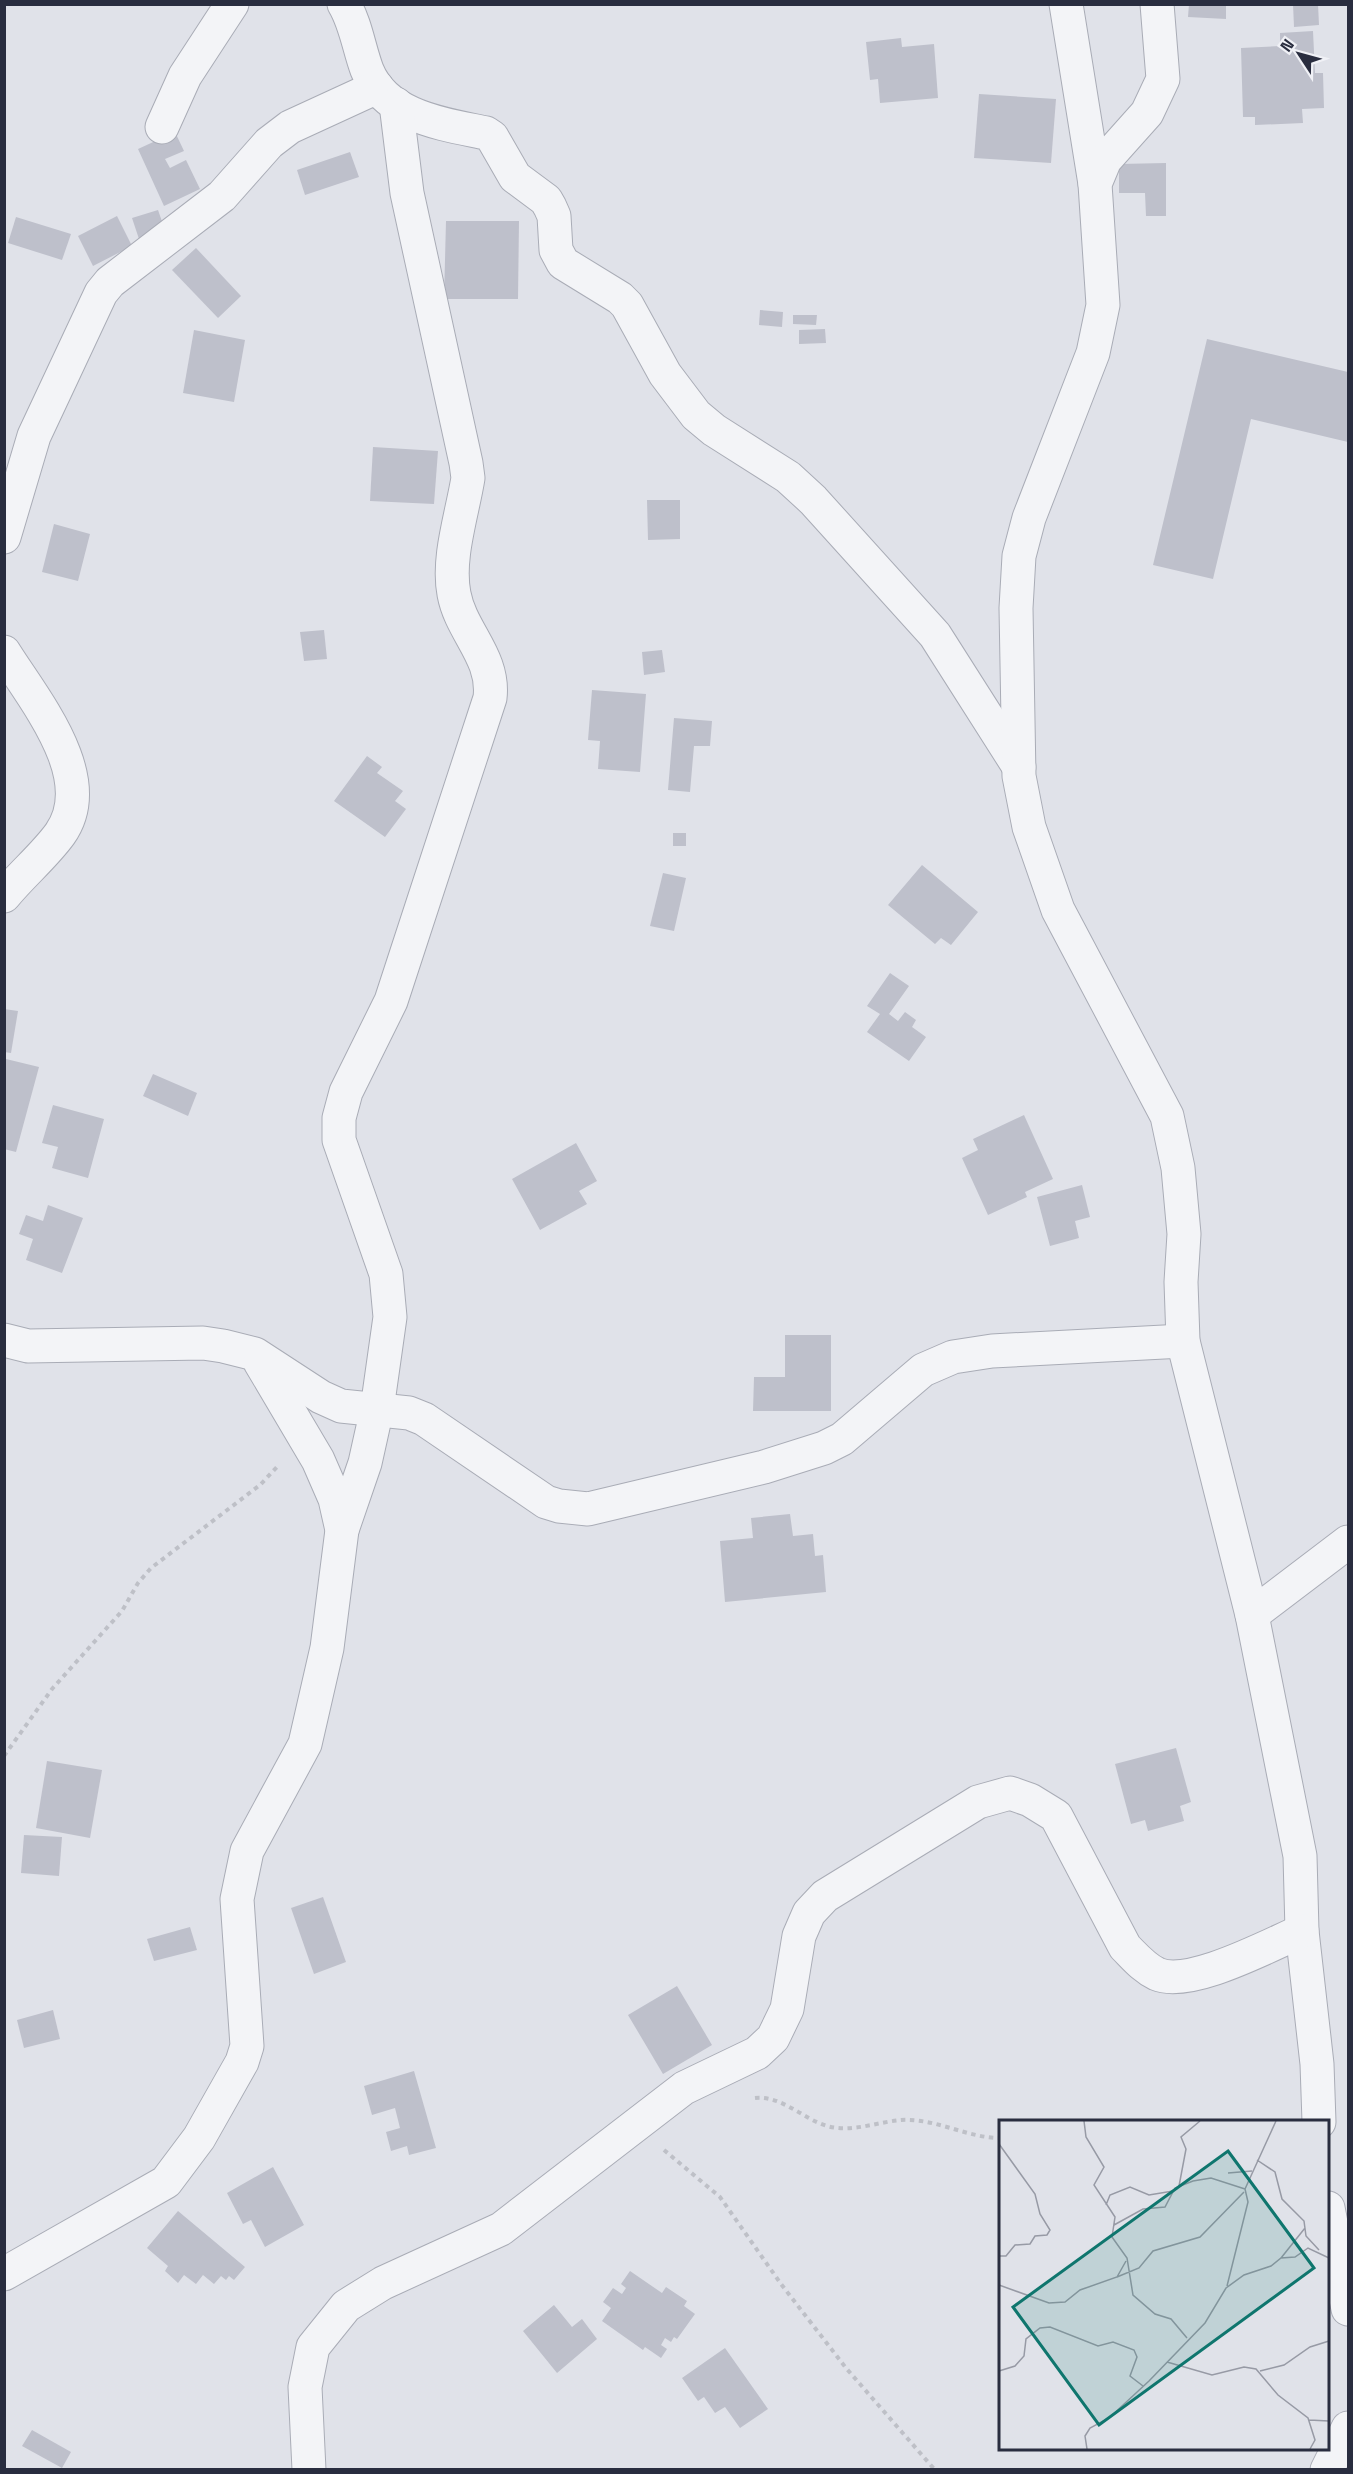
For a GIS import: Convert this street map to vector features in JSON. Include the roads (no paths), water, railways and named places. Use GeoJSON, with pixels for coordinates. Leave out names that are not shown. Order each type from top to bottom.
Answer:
{"type":"FeatureCollection","features":[{"type":"Feature","properties":{"kind":"street"},"geometry":{"type":"LineString","coordinates":[[162,128],[184,76],[232,4]]}},
{"type":"Feature","properties":{"kind":"street"},"geometry":{"type":"LineString","coordinates":[[344,4],[368,71],[387,96],[430,122],[486,133],[492,137],[515,177],[546,200],[550,207],[554,216],[556,250],[563,263],[620,298],[627,305],[665,374],[696,415],[722,436],[788,477],[813,500],[935,635],[1019,767]]}},
{"type":"Feature","properties":{"kind":"street"},"geometry":{"type":"LineString","coordinates":[[1066,4],[1095,184],[1103,305],[1093,353],[1029,518],[1019,556],[1016,608],[1019,767],[1029,827],[1058,910],[1167,1116],[1178,1168],[1184,1234],[1181,1282],[1183,1341],[1252,1615],[1300,1856],[1302,1931],[1317,2064],[1319,2120]]}},
{"type":"Feature","properties":{"kind":"street"},"geometry":{"type":"LineString","coordinates":[[1095,184],[1105,160],[1147,113],[1163,79],[1157,4]]}},
{"type":"Feature","properties":{"kind":"street"},"geometry":{"type":"LineString","coordinates":[[4,537],[34,436],[101,293],[110,282],[222,196],[269,143],[290,127],[387,96]]}},
{"type":"Feature","properties":{"kind":"street"},"geometry":{"type":"LineString","coordinates":[[4,2274],[166,2182],[186,2159],[242,2062],[247,2046],[237,1899],[240,1877],[247,1851],[305,1744],[327,1648],[342,1530],[365,1462],[377,1409],[390,1317],[386,1274],[339,1140],[339,1118],[346,1092],[391,1000],[490,698],[491,687],[486,662],[454,596],[452,574],[468,478],[466,463],[387,96]]}},
{"type":"Feature","properties":{"kind":"street"},"geometry":{"type":"LineString","coordinates":[[4,652],[50,726],[71,770],[74,788],[71,814],[60,834],[4,896]]}},
{"type":"Feature","properties":{"kind":"street"},"geometry":{"type":"LineString","coordinates":[[4,1340],[28,1346],[203,1343],[255,1354],[321,1397],[341,1406],[409,1413],[424,1419],[546,1502],[559,1506],[588,1509],[764,1467],[824,1448],[842,1439],[923,1370],[953,1356],[992,1351],[1183,1341]]}},
{"type":"Feature","properties":{"kind":"street"},"geometry":{"type":"LineString","coordinates":[[255,1354],[306,1438],[335,1499],[342,1530]]}},
{"type":"Feature","properties":{"kind":"street"},"geometry":{"type":"LineString","coordinates":[[1252,1615],[1348,1542]]}},
{"type":"Feature","properties":{"kind":"street"},"geometry":{"type":"LineString","coordinates":[[309,2469],[305,2387],[313,2347],[346,2306],[383,2283],[501,2229],[634,2124],[684,2088],[757,2053],[773,2038],[787,2009],[799,1936],[809,1913],[825,1896],[978,1803],[1010,1793],[1030,1800],[1056,1816],[1125,1947],[1141,1964],[1158,1975],[1181,1978],[1201,1974],[1302,1931]]}},
{"type":"Feature","properties":{"kind":"street"},"geometry":{"type":"LineString","coordinates":[[1329,2213],[1348,2309]]}},
{"type":"Feature","properties":{"kind":"street"},"geometry":{"type":"LineString","coordinates":[[1327,2469],[1348,2428]]}}]}
